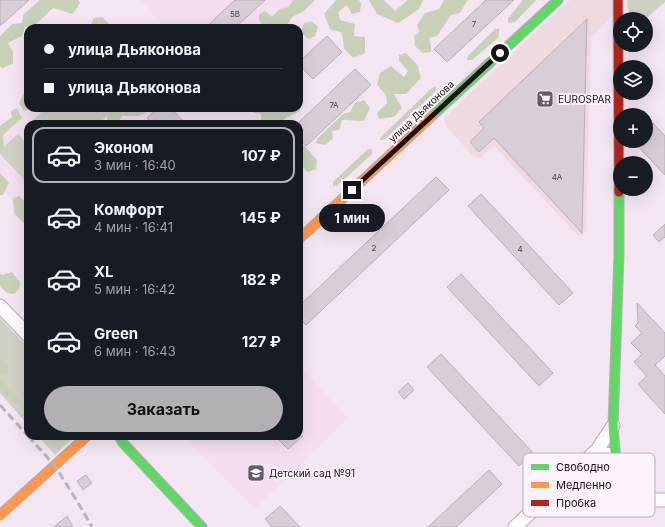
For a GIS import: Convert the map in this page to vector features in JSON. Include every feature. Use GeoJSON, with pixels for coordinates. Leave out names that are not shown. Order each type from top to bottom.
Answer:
{"type":"FeatureCollection","features":[{"type":"Feature","properties":{"kind":"street","name":"улица Дьяконова"},"geometry":{"type":"LineString","coordinates":[[303,235],[558,0]]}},
{"type":"Feature","properties":{"kind":"street"},"geometry":{"type":"LineString","coordinates":[[615,453],[613,426],[619,254],[618,0]]}},
{"type":"Feature","properties":{"kind":"street"},"geometry":{"type":"LineString","coordinates":[[0,306],[24,331]]}},
{"type":"Feature","properties":{"kind":"street"},"geometry":{"type":"LineString","coordinates":[[594,453],[613,426]]}},
{"type":"Feature","properties":{"kind":"street"},"geometry":{"type":"LineString","coordinates":[[0,515],[83,440]]}},
{"type":"Feature","properties":{"kind":"street"},"geometry":{"type":"LineString","coordinates":[[121,440],[202,527]]}},
{"type":"Feature","properties":{"kind":"street"},"geometry":{"type":"LineString","coordinates":[[515,527],[526,517]]}},
{"type":"Feature","properties":{"kind":"shaded area"},"geometry":{"type":"Polygon","coordinates":[[[140,0],[305,0],[280,24],[162,24],[140,0]]]}},
{"type":"Feature","properties":{"kind":"shaded area"},"geometry":{"type":"Polygon","coordinates":[[[570,0],[614,0],[612,16],[591,38],[586,232],[582,235],[577,235],[494,146],[480,158],[474,157],[445,125],[444,118],[570,0]]]}},
{"type":"Feature","properties":{"kind":"shaded area"},"geometry":{"type":"Polygon","coordinates":[[[627,0],[665,0],[665,2],[653,12],[629,12],[627,0]]]}},
{"type":"Feature","properties":{"kind":"shaded area"},"geometry":{"type":"Polygon","coordinates":[[[24,108],[24,112],[177,112],[184,120],[24,120],[24,213],[0,188],[0,131],[24,108]]]}},
{"type":"Feature","properties":{"kind":"shaded area"},"geometry":{"type":"Polygon","coordinates":[[[42,112],[111,112],[102,120],[33,120],[42,112]]]}},
{"type":"Feature","properties":{"kind":"shaded area"},"geometry":{"type":"Polygon","coordinates":[[[18,134],[24,141],[24,180],[0,154],[0,150],[18,134]]]}},
{"type":"Feature","properties":{"kind":"shaded area"},"geometry":{"type":"Polygon","coordinates":[[[0,318],[24,343],[24,420],[0,393],[0,318]]]}},
{"type":"Feature","properties":{"kind":"shaded area","name":"Детский сад №91"},"geometry":{"type":"Polygon","coordinates":[[[303,370],[349,418],[255,509],[187,440],[303,440],[303,370]]]}},
{"type":"Feature","properties":{"kind":"shaded area"},"geometry":{"type":"Polygon","coordinates":[[[42,440],[71,440],[55,455],[42,440]]]}},
{"type":"Feature","properties":{"kind":"green space"},"geometry":{"type":"Polygon","coordinates":[[[40,0],[78,0],[80,3],[73,14],[53,8],[36,24],[24,24],[22,36],[8,43],[13,52],[13,64],[2,68],[0,66],[0,36],[12,24],[22,23],[23,15],[40,0]]]}},
{"type":"Feature","properties":{"kind":"green space"},"geometry":{"type":"Polygon","coordinates":[[[293,0],[315,0],[304,11],[292,17],[288,24],[262,24],[259,20],[259,14],[265,11],[272,17],[279,9],[289,7],[293,0]]]}},
{"type":"Feature","properties":{"kind":"green space"},"geometry":{"type":"Polygon","coordinates":[[[336,0],[359,0],[361,4],[360,12],[352,14],[347,5],[338,12],[340,20],[355,24],[354,36],[365,37],[365,53],[353,58],[344,48],[342,33],[330,29],[324,14],[336,0]]]}},
{"type":"Feature","properties":{"kind":"green space"},"geometry":{"type":"Polygon","coordinates":[[[369,0],[384,0],[395,11],[408,0],[423,0],[419,9],[398,23],[377,14],[369,0]]]}},
{"type":"Feature","properties":{"kind":"green space"},"geometry":{"type":"Polygon","coordinates":[[[444,0],[469,0],[460,13],[451,15],[437,36],[429,38],[431,52],[423,53],[415,46],[414,36],[420,32],[417,25],[425,13],[439,9],[444,0]]]}},
{"type":"Feature","properties":{"kind":"green space"},"geometry":{"type":"Polygon","coordinates":[[[523,0],[536,0],[515,22],[508,23],[508,18],[523,0]]]}},
{"type":"Feature","properties":{"kind":"green space"},"geometry":{"type":"Polygon","coordinates":[[[102,17],[109,24],[91,24],[94,18],[102,17]]]}},
{"type":"Feature","properties":{"kind":"green space"},"geometry":{"type":"Polygon","coordinates":[[[312,21],[318,27],[315,36],[308,39],[303,34],[304,23],[312,21]]]}},
{"type":"Feature","properties":{"kind":"green space"},"geometry":{"type":"Polygon","coordinates":[[[495,29],[499,29],[499,37],[472,60],[467,60],[468,56],[495,29]]]}},
{"type":"Feature","properties":{"kind":"green space"},"geometry":{"type":"Polygon","coordinates":[[[406,53],[418,66],[421,78],[406,94],[394,94],[402,108],[394,117],[379,119],[377,113],[387,103],[386,95],[377,85],[380,73],[391,66],[404,77],[408,71],[399,61],[399,55],[406,53]]]}},
{"type":"Feature","properties":{"kind":"green space"},"geometry":{"type":"Polygon","coordinates":[[[436,86],[436,91],[384,140],[380,140],[380,138],[433,87],[436,86]]]}},
{"type":"Feature","properties":{"kind":"green space"},"geometry":{"type":"Polygon","coordinates":[[[24,95],[24,111],[19,103],[24,95]]]}},
{"type":"Feature","properties":{"kind":"green space"},"geometry":{"type":"Polygon","coordinates":[[[364,100],[370,108],[364,121],[342,120],[339,130],[332,131],[333,138],[325,145],[316,143],[317,139],[343,114],[350,112],[355,103],[364,100]]]}},
{"type":"Feature","properties":{"kind":"green space"},"geometry":{"type":"Polygon","coordinates":[[[17,108],[22,118],[3,135],[4,150],[0,152],[0,126],[12,117],[11,111],[17,108]]]}},
{"type":"Feature","properties":{"kind":"green space"},"geometry":{"type":"Polygon","coordinates":[[[108,112],[147,112],[139,116],[122,116],[120,120],[108,120],[108,112]]]}},
{"type":"Feature","properties":{"kind":"green space"},"geometry":{"type":"Polygon","coordinates":[[[298,112],[284,120],[261,120],[261,114],[254,113],[298,112]]]}},
{"type":"Feature","properties":{"kind":"green space"},"geometry":{"type":"Polygon","coordinates":[[[303,144],[317,160],[316,169],[308,172],[303,167],[303,144]]]}},
{"type":"Feature","properties":{"kind":"green space"},"geometry":{"type":"Polygon","coordinates":[[[368,149],[372,149],[372,154],[337,186],[333,186],[333,182],[368,149]]]}},
{"type":"Feature","properties":{"kind":"green space"},"geometry":{"type":"Polygon","coordinates":[[[0,173],[9,183],[3,195],[0,195],[0,173]]]}},
{"type":"Feature","properties":{"kind":"green space"},"geometry":{"type":"Polygon","coordinates":[[[19,196],[24,200],[24,223],[14,213],[13,198],[19,196]]]}},
{"type":"Feature","properties":{"kind":"green space"},"geometry":{"type":"Polygon","coordinates":[[[12,272],[20,282],[19,289],[14,294],[7,293],[0,286],[0,273],[2,275],[12,272]]]}},
{"type":"Feature","properties":{"kind":"green space"},"geometry":{"type":"Polygon","coordinates":[[[0,359],[8,366],[7,374],[0,373],[0,359]]]}},
{"type":"Feature","properties":{"kind":"green space"},"geometry":{"type":"Polygon","coordinates":[[[0,379],[20,403],[13,403],[0,389],[0,379]]]}},
{"type":"Feature","properties":{"kind":"green space"},"geometry":{"type":"Polygon","coordinates":[[[54,440],[65,440],[62,443],[54,442],[54,440]]]}},
{"type":"Feature","properties":{"kind":"building"},"geometry":{"type":"Polygon","coordinates":[[[0,0],[29,0],[0,26],[0,0]]]}},
{"type":"Feature","properties":{"kind":"building"},"geometry":{"type":"Polygon","coordinates":[[[235,0],[265,0],[239,24],[209,24],[235,0]]]}},
{"type":"Feature","properties":{"kind":"building"},"geometry":{"type":"Polygon","coordinates":[[[486,0],[514,0],[447,62],[434,49],[486,0]]]}},
{"type":"Feature","properties":{"kind":"building"},"geometry":{"type":"Polygon","coordinates":[[[587,19],[582,233],[494,138],[479,152],[470,142],[484,128],[479,122],[587,19]]]}},
{"type":"Feature","properties":{"kind":"building"},"geometry":{"type":"Polygon","coordinates":[[[327,36],[342,52],[313,79],[303,69],[303,58],[327,36]]]}},
{"type":"Feature","properties":{"kind":"building"},"geometry":{"type":"Polygon","coordinates":[[[355,69],[371,85],[306,146],[303,143],[303,120],[301,120],[355,69]]]}},
{"type":"Feature","properties":{"kind":"building"},"geometry":{"type":"Polygon","coordinates":[[[154,112],[175,112],[182,120],[149,120],[147,118],[154,112]]]}},
{"type":"Feature","properties":{"kind":"building"},"geometry":{"type":"Polygon","coordinates":[[[653,123],[665,136],[665,175],[653,162],[653,156],[647,156],[640,148],[653,148],[653,123]]]}},
{"type":"Feature","properties":{"kind":"building"},"geometry":{"type":"Polygon","coordinates":[[[436,177],[449,190],[306,325],[303,322],[303,302],[436,177]]]}},
{"type":"Feature","properties":{"kind":"building"},"geometry":{"type":"Polygon","coordinates":[[[481,194],[573,293],[559,305],[468,206],[481,194]]]}},
{"type":"Feature","properties":{"kind":"building"},"geometry":{"type":"Polygon","coordinates":[[[665,224],[665,237],[659,242],[653,235],[665,224]]]}},
{"type":"Feature","properties":{"kind":"building"},"geometry":{"type":"Polygon","coordinates":[[[461,274],[553,373],[539,386],[447,287],[461,274]]]}},
{"type":"Feature","properties":{"kind":"building"},"geometry":{"type":"Polygon","coordinates":[[[637,303],[665,333],[665,356],[655,365],[665,376],[665,414],[638,384],[647,376],[634,362],[642,354],[631,343],[642,333],[635,326],[638,323],[637,303]]]}},
{"type":"Feature","properties":{"kind":"building"},"geometry":{"type":"Polygon","coordinates":[[[441,354],[533,453],[523,453],[523,462],[519,466],[427,367],[441,354]]]}},
{"type":"Feature","properties":{"kind":"building"},"geometry":{"type":"Polygon","coordinates":[[[408,383],[414,390],[404,399],[398,392],[408,383]]]}},
{"type":"Feature","properties":{"kind":"building"},"geometry":{"type":"Polygon","coordinates":[[[279,440],[298,440],[288,449],[279,440]]]}},
{"type":"Feature","properties":{"kind":"building"},"geometry":{"type":"Polygon","coordinates":[[[489,470],[502,484],[456,527],[428,527],[489,470]]]}},
{"type":"Feature","properties":{"kind":"building"},"geometry":{"type":"Polygon","coordinates":[[[86,475],[92,483],[83,490],[77,481],[86,475]]]}},
{"type":"Feature","properties":{"kind":"building"},"geometry":{"type":"Polygon","coordinates":[[[280,506],[300,527],[272,527],[265,519],[280,506]]]}},
{"type":"Feature","properties":{"kind":"building"},"geometry":{"type":"Polygon","coordinates":[[[67,516],[73,527],[54,527],[67,516]]]}},
{"type":"Feature","properties":{"kind":"railway"},"geometry":{"type":"LineString","coordinates":[[0,405],[24,432]]}},
{"type":"Feature","properties":{"kind":"railway"},"geometry":{"type":"LineString","coordinates":[[32,440],[55,466],[92,527]]}},
{"type":"Feature","properties":{"kind":"traffic: fast"},"geometry":{"type":"LineString","coordinates":[[433,115],[558,0]]}},
{"type":"Feature","properties":{"kind":"traffic: fast"},"geometry":{"type":"LineString","coordinates":[[615,453],[613,426],[619,254],[619,196]]}},
{"type":"Feature","properties":{"kind":"traffic: fast"},"geometry":{"type":"LineString","coordinates":[[121,440],[202,527]]}},
{"type":"Feature","properties":{"kind":"traffic: slow"},"geometry":{"type":"LineString","coordinates":[[303,235],[433,115]]}},
{"type":"Feature","properties":{"kind":"traffic: slow"},"geometry":{"type":"LineString","coordinates":[[0,515],[83,440]]}},
{"type":"Feature","properties":{"kind":"traffic: jam"},"geometry":{"type":"LineString","coordinates":[[618,0],[619,156]]}},
{"type":"Feature","properties":{"kind":"place","name":"EUROSPAR"},"geometry":{"type":"Point","coordinates":[545,99]}},
{"type":"Feature","properties":{"kind":"place","name":"Детский сад №91"},"geometry":{"type":"Point","coordinates":[256,473]}},
{"type":"Feature","properties":{"kind":"route"},"geometry":{"type":"LineString","coordinates":[[352,190],[500,53]]}}]}
